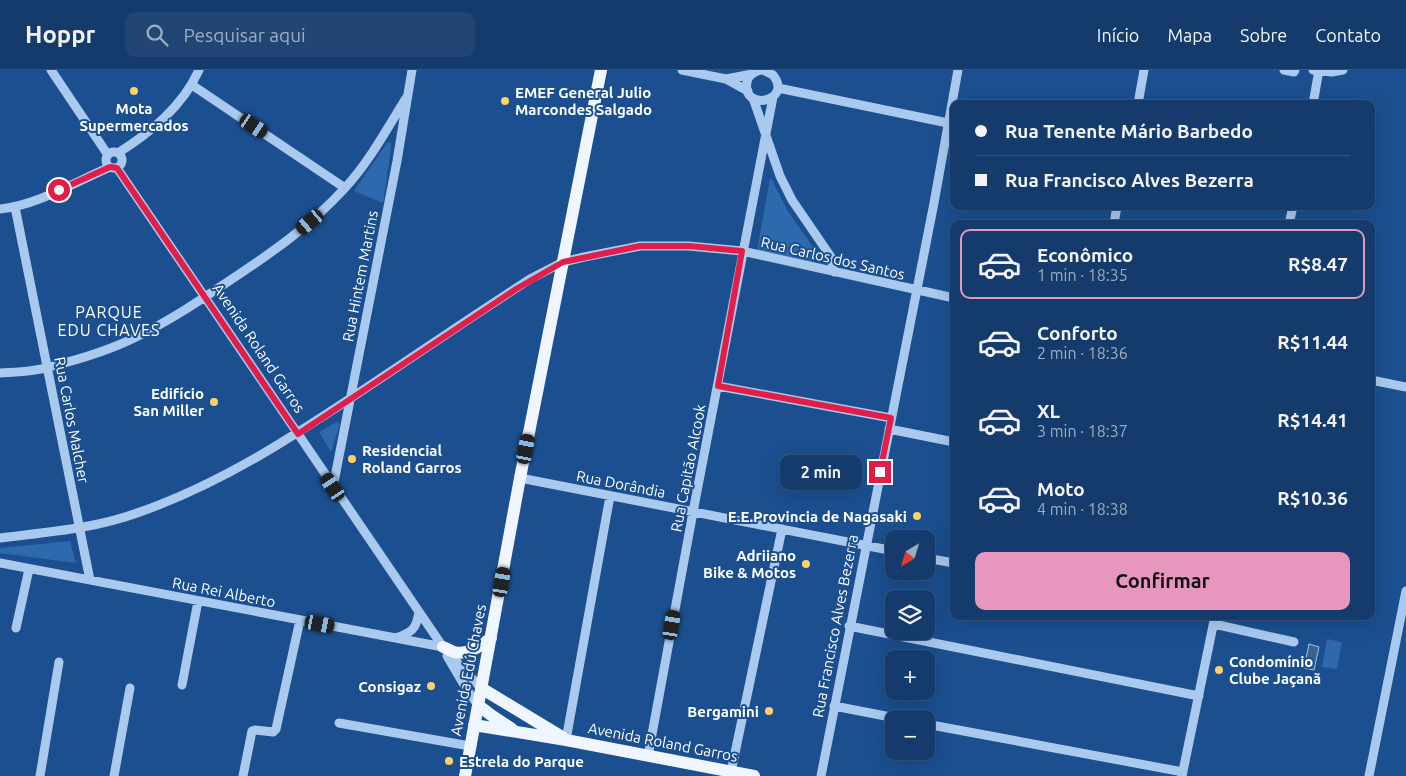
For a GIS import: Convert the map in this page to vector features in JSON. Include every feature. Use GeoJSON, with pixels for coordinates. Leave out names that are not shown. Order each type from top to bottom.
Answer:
{"type":"FeatureCollection","features":[{"type":"Feature","properties":{"kind":"main road","name":"Avenida Edú Chaves"},"geometry":{"type":"LineString","coordinates":[[465,776],[520,478],[601,70]]}},
{"type":"Feature","properties":{"kind":"main road"},"geometry":{"type":"LineString","coordinates":[[443,647],[454,652],[463,652],[482,645],[491,638]]}},
{"type":"Feature","properties":{"kind":"main road","name":"Avenida Roland Garros"},"geometry":{"type":"LineString","coordinates":[[481,688],[566,740]]}},
{"type":"Feature","properties":{"kind":"main road","name":"Avenida Roland Garros"},"geometry":{"type":"LineString","coordinates":[[478,705],[490,716],[519,733],[648,756],[729,774],[754,776]]}},
{"type":"Feature","properties":{"kind":"main road"},"geometry":{"type":"LineString","coordinates":[[474,725],[519,733]]}},
{"type":"Feature","properties":{"kind":"street","name":"Avenida Roland Garros"},"geometry":{"type":"LineString","coordinates":[[51,70],[114,160],[333,487],[443,647],[467,690],[478,705]]}},
{"type":"Feature","properties":{"kind":"street"},"geometry":{"type":"LineString","coordinates":[[0,208],[15,207],[59,190],[88,176],[114,160],[160,123],[178,105],[192,85],[199,70]]}},
{"type":"Feature","properties":{"kind":"street","name":"Rua Hintem Martins"},"geometry":{"type":"LineString","coordinates":[[333,487],[397,161],[412,70]]}},
{"type":"Feature","properties":{"kind":"street"},"geometry":{"type":"LineString","coordinates":[[682,70],[726,79],[763,101],[773,97],[778,85],[780,70]]}},
{"type":"Feature","properties":{"kind":"street"},"geometry":{"type":"LineString","coordinates":[[726,79],[762,70],[773,74],[778,85]]}},
{"type":"Feature","properties":{"kind":"street","name":"Rua Francisco Alves Bezerra"},"geometry":{"type":"LineString","coordinates":[[952,100],[958,70]]}},
{"type":"Feature","properties":{"kind":"street"},"geometry":{"type":"LineString","coordinates":[[1139,100],[1144,70]]}},
{"type":"Feature","properties":{"kind":"street"},"geometry":{"type":"LineString","coordinates":[[1284,70],[1294,72],[1295,70]]}},
{"type":"Feature","properties":{"kind":"street"},"geometry":{"type":"LineString","coordinates":[[1313,100],[1317,71],[1332,72],[1343,70]]}},
{"type":"Feature","properties":{"kind":"street"},"geometry":{"type":"LineString","coordinates":[[752,74],[747,82],[750,95],[780,176],[788,192],[831,258],[834,272]]}},
{"type":"Feature","properties":{"kind":"street"},"geometry":{"type":"LineString","coordinates":[[192,85],[345,188]]}},
{"type":"Feature","properties":{"kind":"street"},"geometry":{"type":"LineString","coordinates":[[778,85],[948,122]]}},
{"type":"Feature","properties":{"kind":"street","name":"Rua Capitão Alcook"},"geometry":{"type":"LineString","coordinates":[[648,756],[742,251],[773,97]]}},
{"type":"Feature","properties":{"kind":"street"},"geometry":{"type":"LineString","coordinates":[[0,373],[47,368],[118,345],[137,337],[205,297],[287,241],[321,212],[345,188],[367,161],[406,98]]}},
{"type":"Feature","properties":{"kind":"street","name":"Rua Francisco Alves Bezerra"},"geometry":{"type":"LineString","coordinates":[[821,776],[950,112]]}},
{"type":"Feature","properties":{"kind":"street","name":"Rua Carlos Malcher"},"geometry":{"type":"LineString","coordinates":[[15,207],[90,580]]}},
{"type":"Feature","properties":{"kind":"street","name":"Rua Carlos dos Santos"},"geometry":{"type":"LineString","coordinates":[[0,538],[80,529],[138,513],[186,494],[236,470],[298,434],[522,285],[563,262],[640,246],[689,246],[742,251],[950,297]]}},
{"type":"Feature","properties":{"kind":"street"},"geometry":{"type":"LineString","coordinates":[[1375,381],[1406,387]]}},
{"type":"Feature","properties":{"kind":"street"},"geometry":{"type":"LineString","coordinates":[[718,386],[891,418]]}},
{"type":"Feature","properties":{"kind":"street"},"geometry":{"type":"LineString","coordinates":[[889,429],[950,441]]}},
{"type":"Feature","properties":{"kind":"street","name":"Rua Dorândia"},"geometry":{"type":"LineString","coordinates":[[520,478],[885,549]]}},
{"type":"Feature","properties":{"kind":"street"},"geometry":{"type":"LineString","coordinates":[[566,740],[610,496]]}},
{"type":"Feature","properties":{"kind":"street"},"geometry":{"type":"LineString","coordinates":[[729,774],[782,529]]}},
{"type":"Feature","properties":{"kind":"street"},"geometry":{"type":"LineString","coordinates":[[935,560],[950,562]]}},
{"type":"Feature","properties":{"kind":"street","name":"Rua Rei Alberto"},"geometry":{"type":"LineString","coordinates":[[0,563],[443,647]]}},
{"type":"Feature","properties":{"kind":"street"},"geometry":{"type":"LineString","coordinates":[[16,628],[29,569]]}},
{"type":"Feature","properties":{"kind":"street"},"geometry":{"type":"LineString","coordinates":[[1370,776],[1406,591]]}},
{"type":"Feature","properties":{"kind":"street"},"geometry":{"type":"LineString","coordinates":[[182,685],[198,600]]}},
{"type":"Feature","properties":{"kind":"street"},"geometry":{"type":"LineString","coordinates":[[396,638],[408,634],[414,628],[419,612]]}},
{"type":"Feature","properties":{"kind":"street"},"geometry":{"type":"LineString","coordinates":[[243,776],[250,735],[253,730],[269,732],[276,729],[300,620]]}},
{"type":"Feature","properties":{"kind":"street"},"geometry":{"type":"LineString","coordinates":[[935,726],[1182,774],[1215,620],[1294,642]]}},
{"type":"Feature","properties":{"kind":"street"},"geometry":{"type":"LineString","coordinates":[[849,626],[1199,696]]}},
{"type":"Feature","properties":{"kind":"street","name":"Avenida Roland Garros"},"geometry":{"type":"LineString","coordinates":[[443,647],[481,688]]}},
{"type":"Feature","properties":{"kind":"street"},"geometry":{"type":"LineString","coordinates":[[40,776],[60,662]]}},
{"type":"Feature","properties":{"kind":"street"},"geometry":{"type":"LineString","coordinates":[[114,776],[130,688]]}},
{"type":"Feature","properties":{"kind":"street"},"geometry":{"type":"LineString","coordinates":[[834,706],[885,716]]}},
{"type":"Feature","properties":{"kind":"street"},"geometry":{"type":"LineString","coordinates":[[338,723],[470,746]]}},
{"type":"Feature","properties":{"kind":"shaded area"},"geometry":{"type":"Polygon","coordinates":[[[387,143],[391,143],[391,148],[383,203],[354,191],[387,143]]]}},
{"type":"Feature","properties":{"kind":"shaded area"},"geometry":{"type":"Polygon","coordinates":[[[771,178],[787,210],[818,254],[813,262],[757,250],[771,178]]]}},
{"type":"Feature","properties":{"kind":"shaded area"},"geometry":{"type":"Polygon","coordinates":[[[336,422],[340,424],[331,452],[319,432],[336,422]]]}},
{"type":"Feature","properties":{"kind":"shaded area"},"geometry":{"type":"Polygon","coordinates":[[[70,541],[76,563],[0,553],[0,548],[70,541]]]}},
{"type":"Feature","properties":{"kind":"shaded area"},"geometry":{"type":"Polygon","coordinates":[[[1327,639],[1342,642],[1337,669],[1322,667],[1327,639]]]}},
{"type":"Feature","properties":{"kind":"shaded area"},"geometry":{"type":"Polygon","coordinates":[[[1309,644],[1319,647],[1314,670],[1304,668],[1309,644]]]}},
{"type":"Feature","properties":{"kind":"place","name":"Mota Supermercados"},"geometry":{"type":"Point","coordinates":[134,91]}},
{"type":"Feature","properties":{"kind":"place","name":"EMEF General Julio Marcondes Salgado"},"geometry":{"type":"Point","coordinates":[505,101]}},
{"type":"Feature","properties":{"kind":"place","name":"Edifício San Miller"},"geometry":{"type":"Point","coordinates":[214,402]}},
{"type":"Feature","properties":{"kind":"place","name":"Residencial Roland Garros"},"geometry":{"type":"Point","coordinates":[352,459]}},
{"type":"Feature","properties":{"kind":"place","name":"E.E.Provincia de Nagasaki"},"geometry":{"type":"Point","coordinates":[917,516]}},
{"type":"Feature","properties":{"kind":"place","name":"Adriiano Bike & Motos"},"geometry":{"type":"Point","coordinates":[806,564]}},
{"type":"Feature","properties":{"kind":"place","name":"Condomínio Clube Jaçanã"},"geometry":{"type":"Point","coordinates":[1219,670]}},
{"type":"Feature","properties":{"kind":"place","name":"Consigaz"},"geometry":{"type":"Point","coordinates":[431,686]}},
{"type":"Feature","properties":{"kind":"place","name":"Bergamini"},"geometry":{"type":"Point","coordinates":[769,711]}},
{"type":"Feature","properties":{"kind":"place","name":"Estrela do Parque"},"geometry":{"type":"Point","coordinates":[449,761]}},
{"type":"Feature","properties":{"kind":"district","name":"PARQUE EDU CHAVES"},"geometry":{"type":"Point","coordinates":[109,321]}},
{"type":"Feature","properties":{"kind":"route"},"geometry":{"type":"LineString","coordinates":[[59,190],[110,167],[117,168],[298,434],[443,336],[530,280],[563,262],[640,246],[689,246],[742,251],[718,386],[891,418],[880,472]]}}]}
